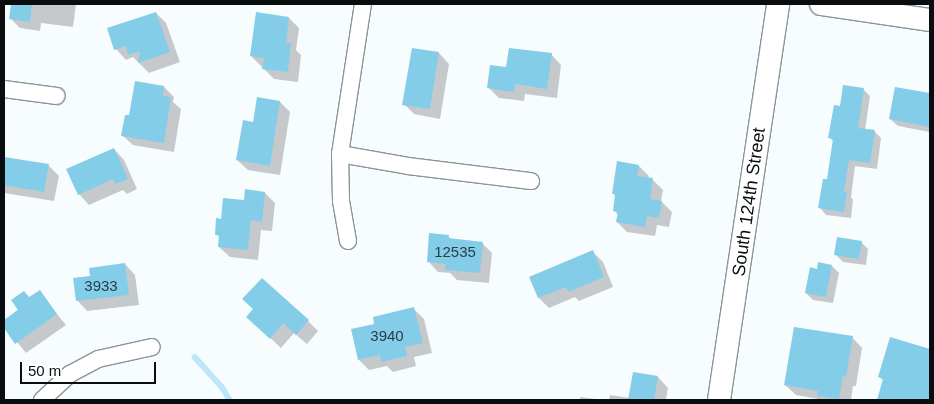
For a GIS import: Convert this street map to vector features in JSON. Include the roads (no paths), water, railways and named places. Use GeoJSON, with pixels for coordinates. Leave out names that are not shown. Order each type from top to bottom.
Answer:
{"type":"FeatureCollection","features":[{"type":"Feature","properties":{"kind":"street"},"geometry":{"type":"LineString","coordinates":[[348,241],[341,201],[340,154],[363,4]]}},
{"type":"Feature","properties":{"kind":"street","name":"South 124th Street"},"geometry":{"type":"LineString","coordinates":[[719,400],[778,4]]}},
{"type":"Feature","properties":{"kind":"street"},"geometry":{"type":"LineString","coordinates":[[821,4],[930,20]]}},
{"type":"Feature","properties":{"kind":"street"},"geometry":{"type":"LineString","coordinates":[[4,90],[57,96]]}},
{"type":"Feature","properties":{"kind":"street"},"geometry":{"type":"LineString","coordinates":[[340,154],[408,166],[531,181]]}},
{"type":"Feature","properties":{"kind":"street"},"geometry":{"type":"LineString","coordinates":[[42,400],[70,374],[98,359],[152,347]]}},
{"type":"Feature","properties":{"kind":"waterway"},"geometry":{"type":"LineString","coordinates":[[195,357],[222,387],[230,400]]}}]}
